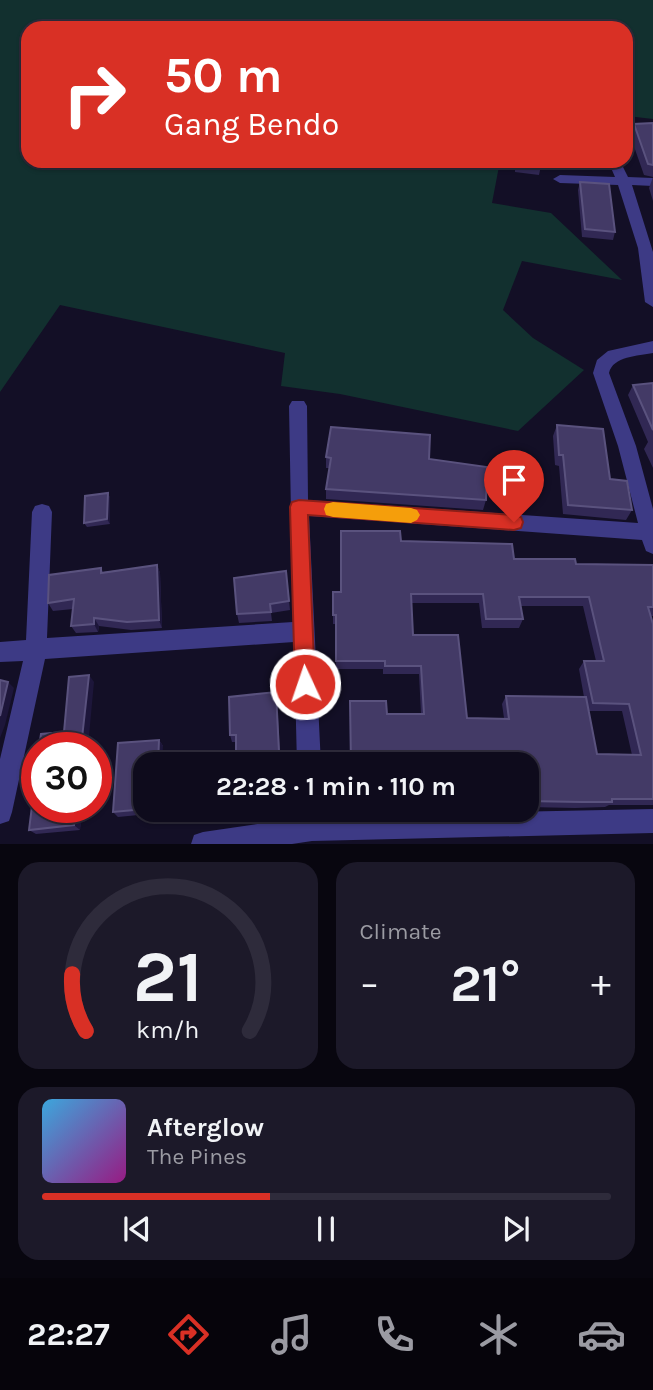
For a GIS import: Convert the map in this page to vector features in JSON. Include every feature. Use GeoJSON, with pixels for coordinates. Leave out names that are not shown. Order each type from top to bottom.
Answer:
{"type":"FeatureCollection","features":[{"type":"Feature","properties":{"kind":"street"},"geometry":{"type":"LineString","coordinates":[[618,168],[625,182],[652,271],[653,302]]}},
{"type":"Feature","properties":{"kind":"street"},"geometry":{"type":"LineString","coordinates":[[560,178],[653,182]]}},
{"type":"Feature","properties":{"kind":"street"},"geometry":{"type":"LineString","coordinates":[[299,507],[651,538],[627,446],[601,373],[603,364],[614,355],[652,344]]}},
{"type":"Feature","properties":{"kind":"street"},"geometry":{"type":"LineString","coordinates":[[298,407],[308,752]]}},
{"type":"Feature","properties":{"kind":"street"},"geometry":{"type":"LineString","coordinates":[[0,811],[36,649],[43,512]]}},
{"type":"Feature","properties":{"kind":"street"},"geometry":{"type":"LineString","coordinates":[[0,652],[303,631]]}},
{"type":"Feature","properties":{"kind":"street"},"geometry":{"type":"LineString","coordinates":[[539,821],[653,821]]}},
{"type":"Feature","properties":{"kind":"street"},"geometry":{"type":"LineString","coordinates":[[203,844],[302,822]]}},
{"type":"Feature","properties":{"kind":"green space"},"geometry":{"type":"Polygon","coordinates":[[[0,0],[653,0],[653,119],[633,117],[633,21],[21,21],[21,168],[499,168],[492,203],[551,213],[622,280],[522,261],[503,310],[533,338],[584,370],[518,431],[340,394],[281,386],[285,353],[60,305],[0,392],[0,0]]]}},
{"type":"Feature","properties":{"kind":"building"},"geometry":{"type":"Polygon","coordinates":[[[653,123],[653,165],[648,164],[634,124],[653,123]]]}},
{"type":"Feature","properties":{"kind":"building"},"geometry":{"type":"Polygon","coordinates":[[[580,182],[609,184],[615,232],[585,229],[580,182]]]}},
{"type":"Feature","properties":{"kind":"building"},"geometry":{"type":"Polygon","coordinates":[[[653,383],[653,430],[633,385],[653,383]]]}},
{"type":"Feature","properties":{"kind":"building"},"geometry":{"type":"Polygon","coordinates":[[[557,425],[603,429],[610,479],[627,481],[632,510],[568,505],[563,455],[559,455],[557,425]]]}},
{"type":"Feature","properties":{"kind":"building"},"geometry":{"type":"Polygon","coordinates":[[[331,427],[430,435],[429,459],[487,467],[486,500],[326,489],[331,458],[326,457],[331,427]]]}},
{"type":"Feature","properties":{"kind":"building"},"geometry":{"type":"Polygon","coordinates":[[[108,493],[107,519],[84,523],[85,496],[108,493]]]}},
{"type":"Feature","properties":{"kind":"building"},"geometry":{"type":"Polygon","coordinates":[[[341,531],[400,531],[401,541],[512,544],[514,559],[575,559],[576,564],[653,565],[653,607],[648,607],[653,624],[653,799],[612,799],[612,802],[539,801],[539,752],[351,752],[350,701],[386,701],[387,714],[424,714],[421,666],[385,666],[385,661],[336,661],[333,592],[341,592],[341,531]],[[411,594],[413,635],[458,635],[467,718],[509,719],[506,696],[586,697],[597,754],[641,755],[629,704],[593,703],[584,661],[604,661],[589,597],[519,597],[523,619],[486,619],[483,594],[411,594]]]}},
{"type":"Feature","properties":{"kind":"building"},"geometry":{"type":"Polygon","coordinates":[[[157,565],[159,620],[127,622],[94,618],[94,624],[71,626],[74,599],[48,603],[49,575],[101,568],[101,573],[157,565]]]}},
{"type":"Feature","properties":{"kind":"building"},"geometry":{"type":"Polygon","coordinates":[[[286,571],[289,601],[270,604],[271,612],[237,614],[234,578],[286,571]]]}},
{"type":"Feature","properties":{"kind":"building"},"geometry":{"type":"Polygon","coordinates":[[[89,675],[83,732],[64,732],[69,677],[89,675]]]}},
{"type":"Feature","properties":{"kind":"building"},"geometry":{"type":"Polygon","coordinates":[[[0,680],[8,682],[0,716],[0,680]]]}},
{"type":"Feature","properties":{"kind":"building"},"geometry":{"type":"Polygon","coordinates":[[[276,692],[279,752],[236,752],[236,735],[230,735],[229,697],[276,692]]]}},
{"type":"Feature","properties":{"kind":"building"},"geometry":{"type":"Polygon","coordinates":[[[159,740],[159,752],[133,752],[133,810],[113,812],[118,743],[159,740]]]}},
{"type":"Feature","properties":{"kind":"building"},"geometry":{"type":"Polygon","coordinates":[[[30,823],[74,823],[74,825],[29,830],[30,823]]]}},
{"type":"Feature","properties":{"kind":"slow traffic"},"geometry":{"type":"LineString","coordinates":[[333,509],[411,515]]}},
{"type":"Feature","properties":{"kind":"route"},"geometry":{"type":"LineString","coordinates":[[305,684],[299,507],[514,522]]}}]}
